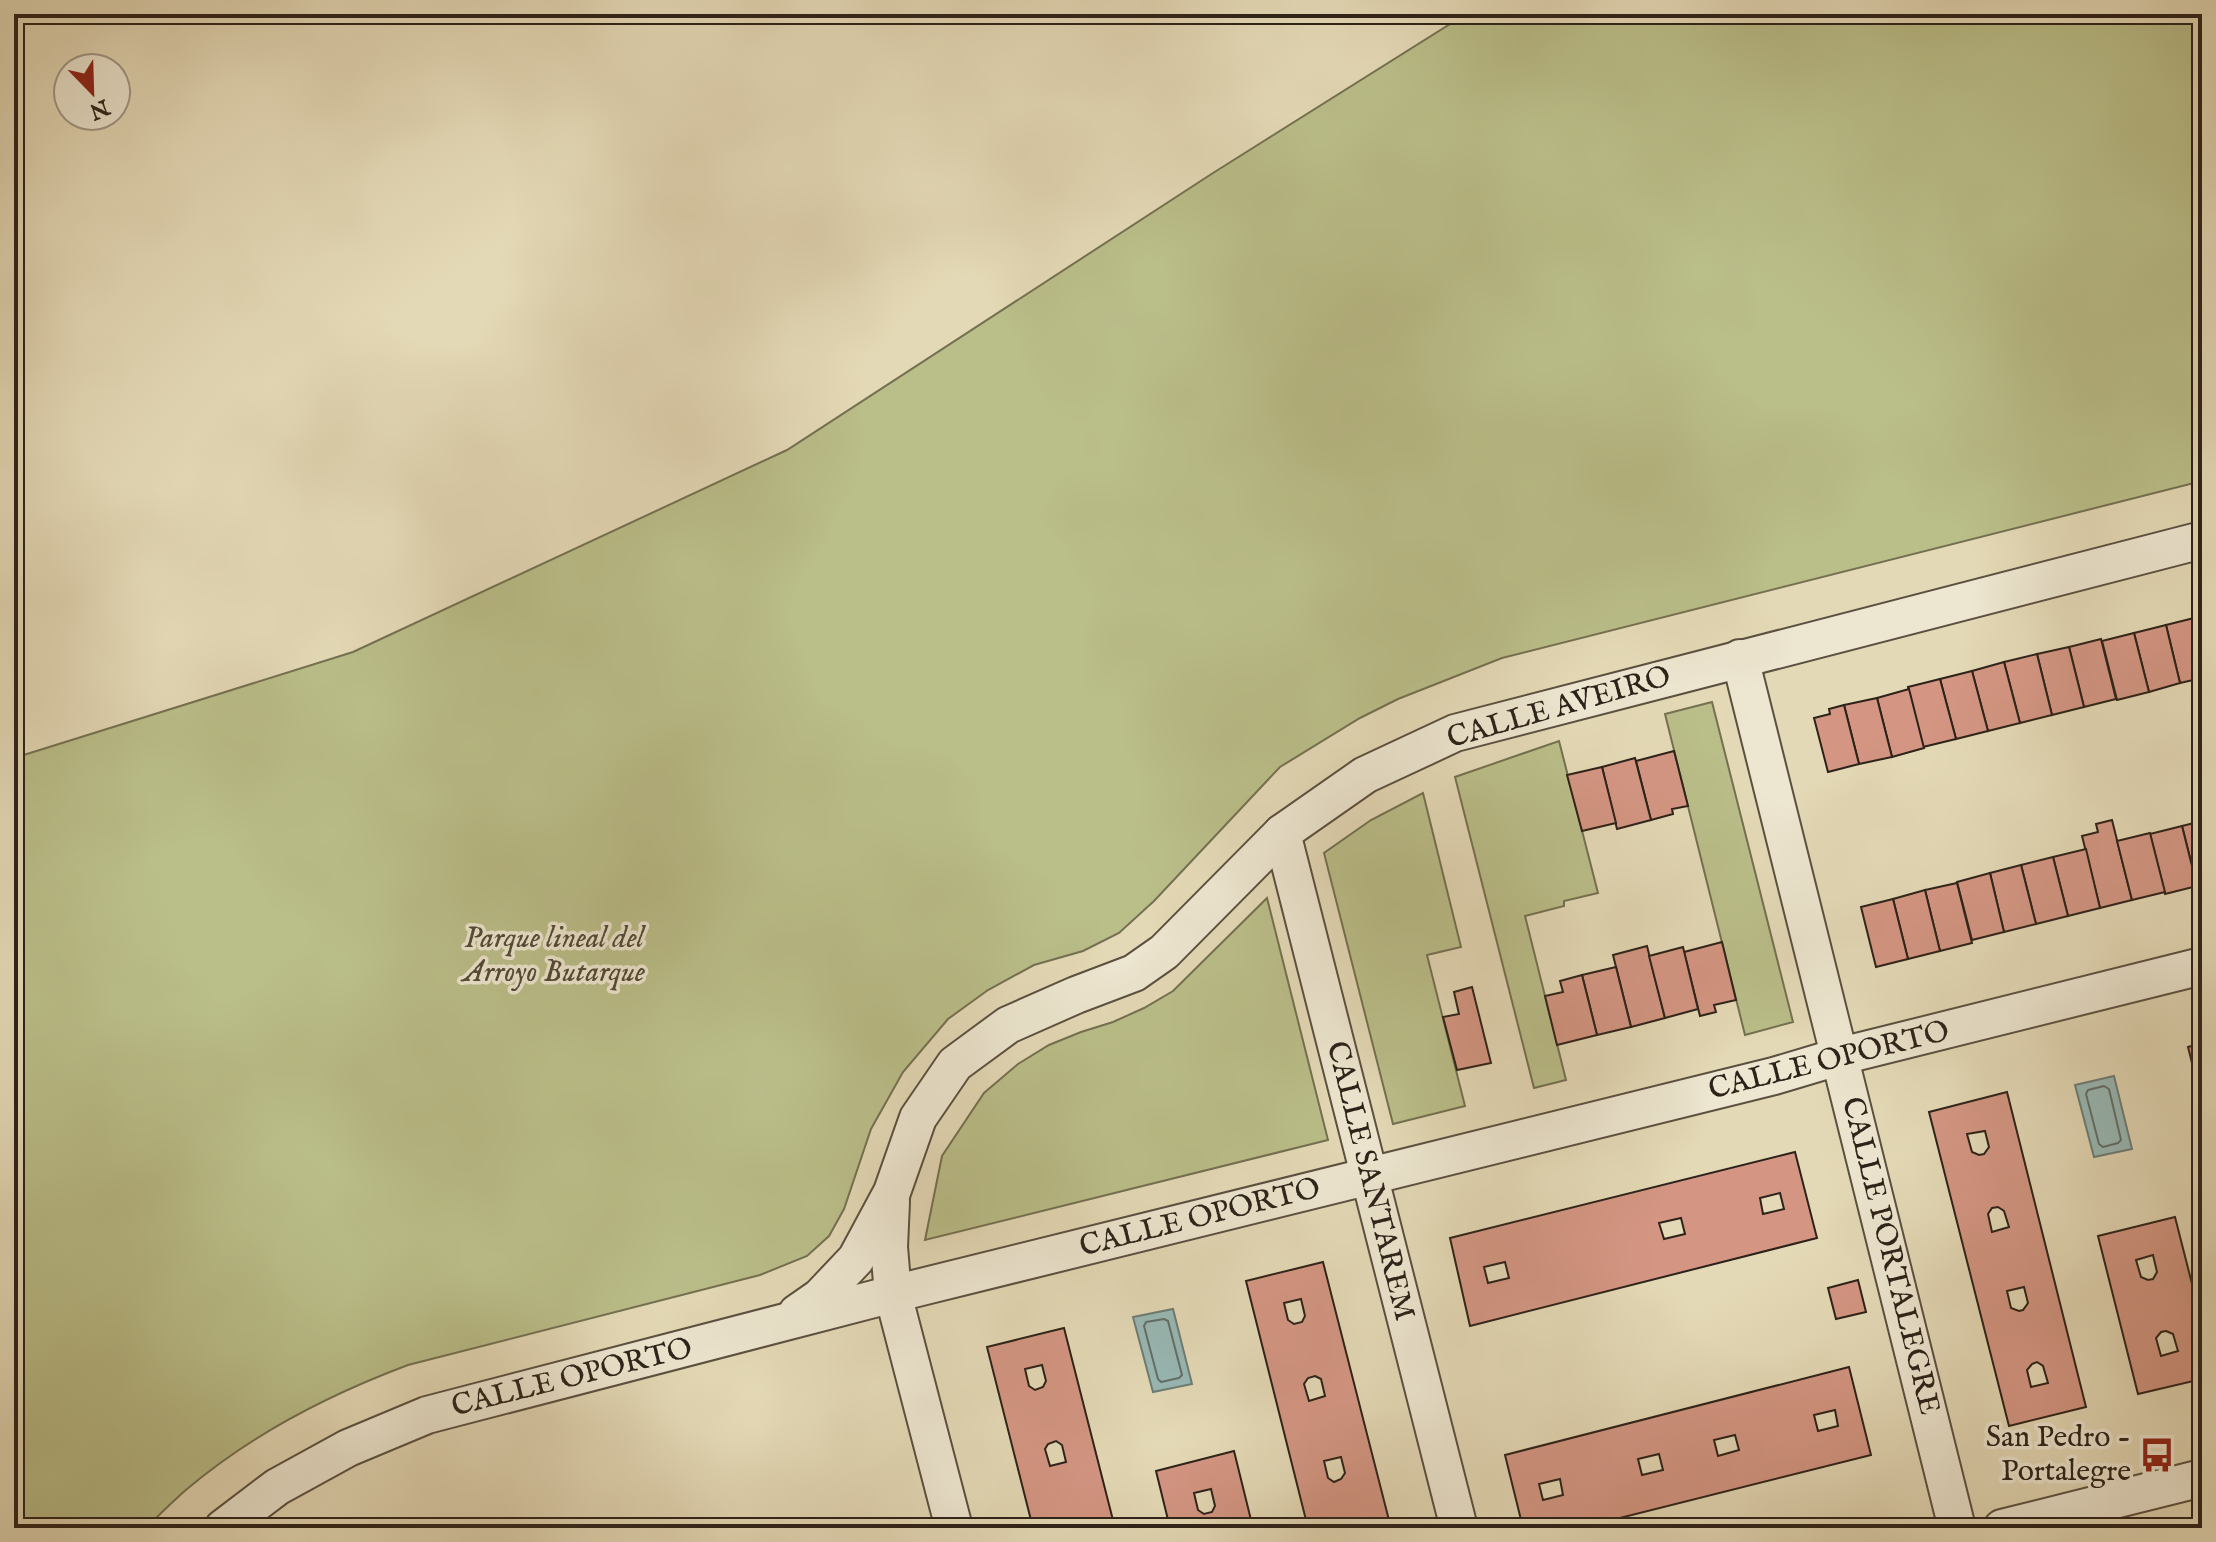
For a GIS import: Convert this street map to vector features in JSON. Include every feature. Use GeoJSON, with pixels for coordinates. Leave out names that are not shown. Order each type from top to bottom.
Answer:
{"type":"FeatureCollection","features":[{"type":"Feature","properties":{"kind":"street","name":"CALLE AVEIRO"},"geometry":{"type":"LineString","coordinates":[[784,1323],[820,1297],[847,1270],[892,1192],[918,1118],[955,1064],[1008,1025],[1134,973],[1164,952],[1282,833],[1365,775],[1455,733],[2202,540]]}},
{"type":"Feature","properties":{"kind":"street","name":"CALLE PORTALEGRE"},"geometry":{"type":"LineString","coordinates":[[1740,658],[1957,1528]]}},
{"type":"Feature","properties":{"kind":"street","name":"CALLE SANTAREM"},"geometry":{"type":"LineString","coordinates":[[1282,833],[1459,1528]]}},
{"type":"Feature","properties":{"kind":"street","name":"CALLE OPORTO"},"geometry":{"type":"LineString","coordinates":[[223,1528],[277,1487],[348,1448],[427,1415],[893,1294],[1774,1076],[1841,1056],[2202,966]]}},
{"type":"Feature","properties":{"kind":"street","name":"CALLE AVEIRO"},"geometry":{"type":"LineString","coordinates":[[892,1192],[889,1226],[893,1294],[954,1528]]}},
{"type":"Feature","properties":{"kind":"street"},"geometry":{"type":"LineString","coordinates":[[2002,1528],[2202,1478]]}},
{"type":"Feature","properties":{"kind":"green space","name":"Parque lineal del Arroyo Butarque"},"geometry":{"type":"Polygon","coordinates":[[[1466,14],[2202,14],[2202,481],[1502,658],[1398,699],[1360,718],[1280,767],[1154,901],[1119,933],[1083,951],[1034,965],[988,990],[948,1019],[903,1072],[871,1129],[844,1209],[829,1236],[807,1256],[760,1275],[408,1365],[378,1377],[320,1403],[264,1434],[212,1469],[146,1528],[14,1528],[14,758],[353,652],[787,450],[1213,173],[1466,14]]]}},
{"type":"Feature","properties":{"kind":"green space"},"geometry":{"type":"Polygon","coordinates":[[[1712,702],[1793,1022],[1745,1035],[1665,714],[1712,702]]]}},
{"type":"Feature","properties":{"kind":"green space"},"geometry":{"type":"Polygon","coordinates":[[[1559,741],[1598,893],[1564,901],[1564,906],[1525,916],[1566,1080],[1534,1088],[1455,777],[1559,741]]]}},
{"type":"Feature","properties":{"kind":"green space"},"geometry":{"type":"Polygon","coordinates":[[[1423,793],[1461,947],[1427,955],[1465,1106],[1393,1124],[1324,853],[1371,820],[1423,793]]]}},
{"type":"Feature","properties":{"kind":"green space"},"geometry":{"type":"Polygon","coordinates":[[[1267,898],[1328,1140],[925,1240],[942,1156],[984,1093],[1018,1064],[1049,1045],[1113,1022],[1173,991],[1267,898]]]}},
{"type":"Feature","properties":{"kind":"water"},"geometry":{"type":"Polygon","coordinates":[[[2114,1076],[2132,1149],[2094,1157],[2075,1085],[2114,1076]]]}},
{"type":"Feature","properties":{"kind":"water"},"geometry":{"type":"Polygon","coordinates":[[[1173,1309],[1192,1384],[1153,1392],[1133,1317],[1173,1309]]]}},
{"type":"Feature","properties":{"kind":"building"},"geometry":{"type":"Polygon","coordinates":[[[2198,617],[2202,633],[2202,678],[2180,683],[2166,625],[2198,617]]]}},
{"type":"Feature","properties":{"kind":"building"},"geometry":{"type":"Polygon","coordinates":[[[2166,625],[2180,683],[2149,692],[2134,633],[2166,625]]]}},
{"type":"Feature","properties":{"kind":"building"},"geometry":{"type":"Polygon","coordinates":[[[2134,633],[2149,692],[2117,700],[2102,641],[2134,633]]]}},
{"type":"Feature","properties":{"kind":"building"},"geometry":{"type":"Polygon","coordinates":[[[2101,639],[2116,699],[2084,707],[2069,647],[2101,639]]]}},
{"type":"Feature","properties":{"kind":"building"},"geometry":{"type":"Polygon","coordinates":[[[2069,647],[2084,707],[2052,715],[2037,654],[2069,647]]]}},
{"type":"Feature","properties":{"kind":"building"},"geometry":{"type":"Polygon","coordinates":[[[2037,654],[2052,715],[2020,723],[2004,662],[2037,654]]]}},
{"type":"Feature","properties":{"kind":"building"},"geometry":{"type":"Polygon","coordinates":[[[2004,662],[2020,723],[1988,731],[1972,671],[2004,662]]]}},
{"type":"Feature","properties":{"kind":"building"},"geometry":{"type":"Polygon","coordinates":[[[1972,671],[1988,731],[1956,739],[1940,679],[1972,671]]]}},
{"type":"Feature","properties":{"kind":"building"},"geometry":{"type":"Polygon","coordinates":[[[1940,679],[1956,739],[1923,747],[1908,687],[1940,679]]]}},
{"type":"Feature","properties":{"kind":"building"},"geometry":{"type":"Polygon","coordinates":[[[1909,689],[1924,748],[1892,757],[1877,698],[1909,689]]]}},
{"type":"Feature","properties":{"kind":"building"},"geometry":{"type":"Polygon","coordinates":[[[1877,698],[1892,757],[1859,764],[1844,705],[1877,698]]]}},
{"type":"Feature","properties":{"kind":"building"},"geometry":{"type":"Polygon","coordinates":[[[1844,705],[1859,764],[1828,772],[1814,718],[1830,714],[1829,709],[1844,705]]]}},
{"type":"Feature","properties":{"kind":"building"},"geometry":{"type":"Polygon","coordinates":[[[1674,751],[1688,806],[1672,809],[1673,814],[1651,820],[1636,761],[1674,751]]]}},
{"type":"Feature","properties":{"kind":"building"},"geometry":{"type":"Polygon","coordinates":[[[1635,758],[1651,820],[1617,829],[1602,767],[1635,758]]]}},
{"type":"Feature","properties":{"kind":"building"},"geometry":{"type":"Polygon","coordinates":[[[1602,767],[1616,823],[1582,831],[1567,775],[1602,767]]]}},
{"type":"Feature","properties":{"kind":"building"},"geometry":{"type":"Polygon","coordinates":[[[2112,820],[2132,900],[2100,908],[2082,836],[2098,832],[2096,824],[2112,820]]]}},
{"type":"Feature","properties":{"kind":"building"},"geometry":{"type":"Polygon","coordinates":[[[2202,821],[2202,885],[2197,886],[2182,826],[2202,821]]]}},
{"type":"Feature","properties":{"kind":"building"},"geometry":{"type":"Polygon","coordinates":[[[2182,826],[2197,886],[2165,894],[2150,834],[2182,826]]]}},
{"type":"Feature","properties":{"kind":"building"},"geometry":{"type":"Polygon","coordinates":[[[2150,833],[2165,892],[2132,900],[2117,841],[2150,833]]]}},
{"type":"Feature","properties":{"kind":"building"},"geometry":{"type":"Polygon","coordinates":[[[2086,849],[2100,908],[2068,916],[2053,857],[2086,849]]]}},
{"type":"Feature","properties":{"kind":"building"},"geometry":{"type":"Polygon","coordinates":[[[2053,857],[2068,916],[2036,924],[2021,865],[2053,857]]]}},
{"type":"Feature","properties":{"kind":"building"},"geometry":{"type":"Polygon","coordinates":[[[2021,865],[2036,924],[2004,932],[1990,873],[2021,865]]]}},
{"type":"Feature","properties":{"kind":"building"},"geometry":{"type":"Polygon","coordinates":[[[1990,873],[2004,932],[1972,940],[1957,882],[1990,873]]]}},
{"type":"Feature","properties":{"kind":"building"},"geometry":{"type":"Polygon","coordinates":[[[1957,883],[1972,943],[1940,951],[1925,890],[1957,883]]]}},
{"type":"Feature","properties":{"kind":"building"},"geometry":{"type":"Polygon","coordinates":[[[1925,890],[1940,951],[1908,959],[1893,899],[1925,890]]]}},
{"type":"Feature","properties":{"kind":"building"},"geometry":{"type":"Polygon","coordinates":[[[1893,899],[1908,959],[1876,967],[1861,907],[1893,899]]]}},
{"type":"Feature","properties":{"kind":"building"},"geometry":{"type":"Polygon","coordinates":[[[1722,942],[1736,1000],[1714,1005],[1716,1012],[1700,1016],[1684,952],[1722,942]]]}},
{"type":"Feature","properties":{"kind":"building"},"geometry":{"type":"Polygon","coordinates":[[[1647,946],[1665,1018],[1631,1027],[1613,955],[1647,946]]]}},
{"type":"Feature","properties":{"kind":"building"},"geometry":{"type":"Polygon","coordinates":[[[1683,947],[1698,1009],[1665,1018],[1649,956],[1683,947]]]}},
{"type":"Feature","properties":{"kind":"building"},"geometry":{"type":"Polygon","coordinates":[[[1616,967],[1631,1027],[1597,1035],[1582,975],[1616,967]]]}},
{"type":"Feature","properties":{"kind":"building"},"geometry":{"type":"Polygon","coordinates":[[[1582,975],[1597,1035],[1557,1045],[1545,996],[1563,992],[1560,981],[1582,975]]]}},
{"type":"Feature","properties":{"kind":"building"},"geometry":{"type":"Polygon","coordinates":[[[1472,987],[1491,1063],[1457,1070],[1443,1017],[1459,1014],[1454,992],[1472,987]]]}},
{"type":"Feature","properties":{"kind":"building"},"geometry":{"type":"Polygon","coordinates":[[[2202,1043],[2202,1103],[2188,1047],[2202,1043]]]}},
{"type":"Feature","properties":{"kind":"building"},"geometry":{"type":"Polygon","coordinates":[[[2007,1092],[2086,1407],[2009,1426],[1929,1112],[2007,1092]],[[1985,1131],[1967,1134],[1972,1152],[1984,1154],[1989,1147],[1985,1131]],[[1998,1207],[1992,1208],[1988,1214],[1992,1232],[2009,1227],[2004,1211],[1998,1207]],[[2024,1287],[2007,1291],[2011,1308],[2023,1310],[2028,1303],[2024,1287]],[[2037,1362],[2027,1370],[2031,1387],[2048,1383],[2043,1366],[2037,1362]]]}},
{"type":"Feature","properties":{"kind":"building"},"geometry":{"type":"Polygon","coordinates":[[[1795,1152],[1817,1238],[1470,1326],[1450,1238],[1795,1152]],[[1780,1193],[1760,1198],[1763,1214],[1784,1209],[1780,1193]],[[1681,1218],[1659,1223],[1664,1239],[1685,1234],[1681,1218]],[[1505,1262],[1484,1267],[1488,1283],[1509,1278],[1505,1262]]]}},
{"type":"Feature","properties":{"kind":"building"},"geometry":{"type":"Polygon","coordinates":[[[2175,1217],[2202,1323],[2202,1379],[2138,1394],[2098,1236],[2175,1217]],[[2153,1255],[2136,1260],[2141,1277],[2148,1280],[2153,1279],[2157,1272],[2153,1255]],[[2166,1331],[2156,1338],[2161,1356],[2178,1351],[2173,1334],[2166,1331]]]}},
{"type":"Feature","properties":{"kind":"building"},"geometry":{"type":"Polygon","coordinates":[[[1323,1262],[1391,1528],[1308,1528],[1246,1281],[1323,1262]],[[1301,1299],[1284,1303],[1288,1320],[1294,1324],[1302,1322],[1305,1316],[1301,1299]],[[1315,1376],[1308,1378],[1304,1384],[1309,1401],[1325,1396],[1321,1379],[1315,1376]],[[1341,1457],[1324,1461],[1328,1478],[1334,1482],[1341,1479],[1345,1473],[1341,1457]]]}},
{"type":"Feature","properties":{"kind":"building"},"geometry":{"type":"Polygon","coordinates":[[[1858,1280],[1866,1312],[1836,1319],[1828,1288],[1858,1280]]]}},
{"type":"Feature","properties":{"kind":"building"},"geometry":{"type":"Polygon","coordinates":[[[1064,1328],[1115,1528],[1083,1528],[1082,1522],[1065,1528],[1033,1528],[987,1347],[1064,1328]],[[1042,1365],[1025,1369],[1029,1386],[1035,1390],[1043,1387],[1046,1381],[1042,1365]],[[1056,1441],[1045,1449],[1050,1466],[1066,1462],[1062,1445],[1056,1441]]]}},
{"type":"Feature","properties":{"kind":"building"},"geometry":{"type":"Polygon","coordinates":[[[1849,1367],[1871,1455],[1580,1528],[1523,1528],[1505,1455],[1849,1367]],[[1835,1410],[1814,1415],[1818,1431],[1838,1426],[1835,1410]],[[1735,1435],[1714,1440],[1718,1456],[1739,1450],[1735,1435]],[[1659,1454],[1638,1459],[1642,1475],[1663,1470],[1659,1454]],[[1560,1479],[1539,1484],[1543,1500],[1563,1495],[1560,1479]]]}},
{"type":"Feature","properties":{"kind":"building"},"geometry":{"type":"Polygon","coordinates":[[[1234,1451],[1253,1528],[1170,1528],[1156,1471],[1234,1451]],[[1211,1489],[1194,1493],[1198,1510],[1204,1514],[1212,1512],[1215,1506],[1211,1489]]]}},
{"type":"Feature","properties":{"kind":"place","name":"San Pedro - Portalegre"},"geometry":{"type":"Point","coordinates":[2157,1455]}}]}
